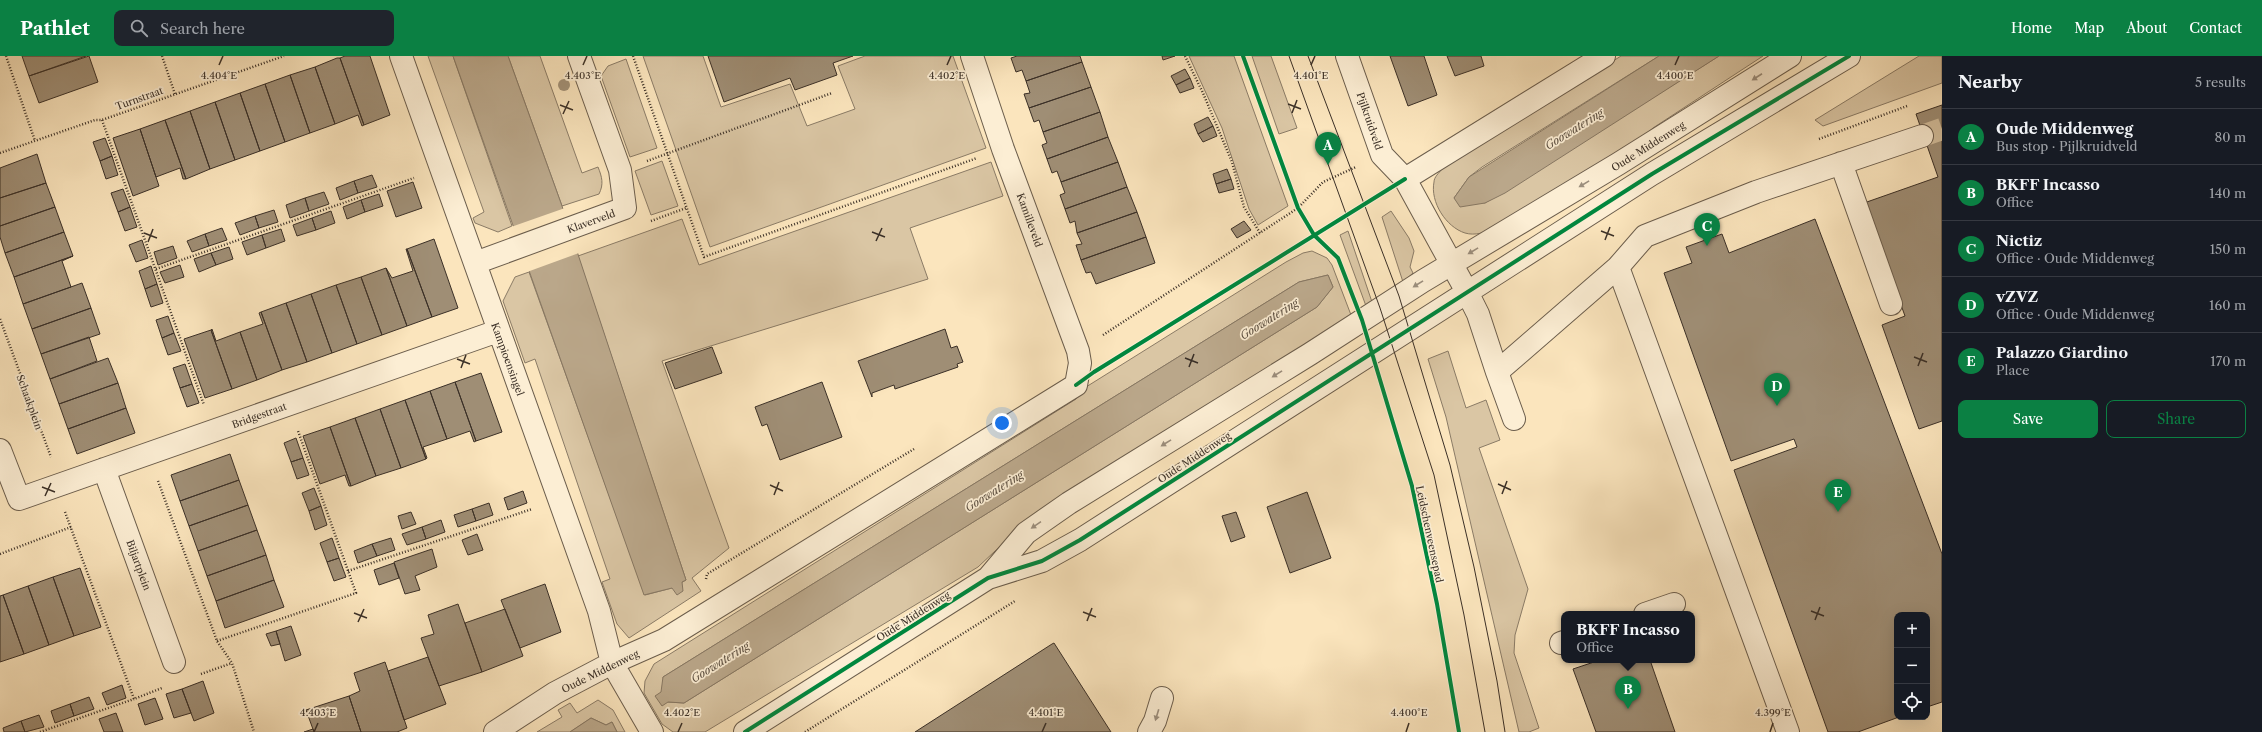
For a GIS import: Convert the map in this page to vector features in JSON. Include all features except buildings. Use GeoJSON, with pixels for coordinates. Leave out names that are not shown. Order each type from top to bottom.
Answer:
{"type":"FeatureCollection","features":[{"type":"Feature","properties":{"kind":"street","name":"Kampioensingel"},"geometry":{"type":"LineString","coordinates":[[401,56],[599,611],[612,663],[652,732]]}},
{"type":"Feature","properties":{"kind":"street","name":"Klaverveld"},"geometry":{"type":"LineString","coordinates":[[475,263],[625,208],[620,170],[580,56]]}},
{"type":"Feature","properties":{"kind":"street","name":"Kamilleveld"},"geometry":{"type":"LineString","coordinates":[[972,56],[1003,149],[1078,351],[1080,363],[1076,385]]}},
{"type":"Feature","properties":{"kind":"street","name":"Pijlkruidveld"},"geometry":{"type":"LineString","coordinates":[[1347,56],[1382,155],[1405,179],[1478,314],[1514,419]]}},
{"type":"Feature","properties":{"kind":"street"},"geometry":{"type":"LineString","coordinates":[[1405,179],[1604,56]]}},
{"type":"Feature","properties":{"kind":"street","name":"Oude Middenweg"},"geometry":{"type":"LineString","coordinates":[[988,578],[1026,533],[1056,512],[1451,264],[1624,160],[1790,56]]}},
{"type":"Feature","properties":{"kind":"street","name":"Oude Middenweg"},"geometry":{"type":"LineString","coordinates":[[746,732],[988,578],[1042,561],[1080,540],[1652,174],[1849,56]]}},
{"type":"Feature","properties":{"kind":"street"},"geometry":{"type":"LineString","coordinates":[[1497,372],[1618,267],[1644,236],[1756,192],[1922,136]]}},
{"type":"Feature","properties":{"kind":"street"},"geometry":{"type":"LineString","coordinates":[[1841,163],[1891,304]]}},
{"type":"Feature","properties":{"kind":"street"},"geometry":{"type":"LineString","coordinates":[[1618,267],[1788,732]]}},
{"type":"Feature","properties":{"kind":"street","name":"Bridgestraat"},"geometry":{"type":"LineString","coordinates":[[0,450],[19,499],[498,331]]}},
{"type":"Feature","properties":{"kind":"street","name":"Oude Middenweg"},"geometry":{"type":"LineString","coordinates":[[495,732],[555,693],[612,663],[664,640],[1076,385]]}},
{"type":"Feature","properties":{"kind":"street","name":"Biljartplein"},"geometry":{"type":"LineString","coordinates":[[104,469],[174,662]]}},
{"type":"Feature","properties":{"kind":"street"},"geometry":{"type":"LineString","coordinates":[[1654,611],[1674,604]]}},
{"type":"Feature","properties":{"kind":"street"},"geometry":{"type":"LineString","coordinates":[[1149,732],[1155,721],[1162,698]]}},
{"type":"Feature","properties":{"kind":"path"},"geometry":{"type":"LineString","coordinates":[[6,56],[35,140]]}},
{"type":"Feature","properties":{"kind":"path"},"geometry":{"type":"LineString","coordinates":[[162,56],[175,94]]}},
{"type":"Feature","properties":{"kind":"path"},"geometry":{"type":"LineString","coordinates":[[632,56],[704,257],[977,158]]}},
{"type":"Feature","properties":{"kind":"path"},"geometry":{"type":"LineString","coordinates":[[1185,56],[1203,93],[1232,162],[1244,207],[1260,233]]}},
{"type":"Feature","properties":{"kind":"path"},"geometry":{"type":"LineString","coordinates":[[620,170],[832,93]]}},
{"type":"Feature","properties":{"kind":"path"},"geometry":{"type":"LineString","coordinates":[[102,120],[214,431]]}},
{"type":"Feature","properties":{"kind":"path"},"geometry":{"type":"LineString","coordinates":[[1078,351],[1298,208],[1323,182],[1382,155]]}},
{"type":"Feature","properties":{"kind":"path"},"geometry":{"type":"LineString","coordinates":[[156,269],[442,168]]}},
{"type":"Feature","properties":{"kind":"path"},"geometry":{"type":"LineString","coordinates":[[1295,201],[1301,213]]}},
{"type":"Feature","properties":{"kind":"path"},"geometry":{"type":"LineString","coordinates":[[217,641],[356,593],[288,405]]}},
{"type":"Feature","properties":{"kind":"path"},"geometry":{"type":"LineString","coordinates":[[704,615],[707,574],[916,448]]}},
{"type":"Feature","properties":{"kind":"path"},"geometry":{"type":"LineString","coordinates":[[148,454],[217,641],[232,663],[254,732]]}},
{"type":"Feature","properties":{"kind":"path"},"geometry":{"type":"LineString","coordinates":[[348,571],[559,500]]}},
{"type":"Feature","properties":{"kind":"path"},"geometry":{"type":"LineString","coordinates":[[0,554],[71,527]]}},
{"type":"Feature","properties":{"kind":"path"},"geometry":{"type":"LineString","coordinates":[[197,676],[232,663]]}},
{"type":"Feature","properties":{"kind":"path"},"geometry":{"type":"LineString","coordinates":[[40,732],[169,686]]}},
{"type":"Feature","properties":{"kind":"shaded area"},"geometry":{"type":"Polygon","coordinates":[[[428,56],[453,56],[512,226],[498,232],[475,223],[473,218],[484,212],[428,56]]]}},
{"type":"Feature","properties":{"kind":"shaded area"},"geometry":{"type":"Polygon","coordinates":[[[508,56],[540,56],[582,173],[598,167],[601,174],[602,187],[599,194],[562,206],[508,56]]]}},
{"type":"Feature","properties":{"kind":"shaded area"},"geometry":{"type":"Polygon","coordinates":[[[643,56],[703,56],[721,107],[790,84],[807,126],[855,109],[838,66],[865,56],[953,56],[986,148],[710,247],[643,56]]]}},
{"type":"Feature","properties":{"kind":"shaded area"},"geometry":{"type":"Polygon","coordinates":[[[1189,56],[1234,56],[1288,206],[1258,225],[1249,209],[1222,128],[1189,56]]]}},
{"type":"Feature","properties":{"kind":"shaded area"},"geometry":{"type":"Polygon","coordinates":[[[1252,56],[1271,56],[1297,128],[1279,134],[1252,56]]]}},
{"type":"Feature","properties":{"kind":"shaded area"},"geometry":{"type":"Polygon","coordinates":[[[1621,56],[1659,56],[1482,167],[1469,177],[1454,198],[1485,203],[1719,56],[1763,56],[1653,128],[1644,136],[1495,230],[1469,234],[1458,230],[1446,220],[1437,205],[1433,190],[1434,180],[1442,169],[1621,56]]]}},
{"type":"Feature","properties":{"kind":"shaded area"},"geometry":{"type":"Polygon","coordinates":[[[1919,56],[1942,56],[1942,83],[1823,126],[1815,120],[1919,56]]]}},
{"type":"Feature","properties":{"kind":"shaded area"},"geometry":{"type":"Polygon","coordinates":[[[626,59],[657,148],[630,157],[601,76],[608,66],[626,59]]]}},
{"type":"Feature","properties":{"kind":"shaded area"},"geometry":{"type":"Polygon","coordinates":[[[662,161],[678,206],[651,215],[635,171],[662,161]]]}},
{"type":"Feature","properties":{"kind":"shaded area"},"geometry":{"type":"Polygon","coordinates":[[[991,162],[1003,196],[910,228],[928,279],[662,361],[729,548],[692,578],[701,591],[629,638],[617,624],[602,582],[610,579],[535,359],[525,363],[503,301],[515,277],[529,272],[645,595],[672,588],[686,580],[578,256],[682,219],[699,265],[991,162]]]}},
{"type":"Feature","properties":{"kind":"shaded area"},"geometry":{"type":"Polygon","coordinates":[[[1391,211],[1409,238],[1414,251],[1410,267],[1413,273],[1403,282],[1382,217],[1391,211]]]}},
{"type":"Feature","properties":{"kind":"shaded area"},"geometry":{"type":"Polygon","coordinates":[[[1348,231],[1372,302],[1366,306],[1340,235],[1348,231]]]}},
{"type":"Feature","properties":{"kind":"shaded area"},"geometry":{"type":"Polygon","coordinates":[[[1312,251],[1327,258],[1332,265],[1351,315],[1028,520],[978,567],[705,732],[673,732],[662,724],[644,693],[645,681],[654,664],[1076,399],[1086,387],[1286,262],[1303,253],[1312,251]],[[1328,275],[1299,282],[663,677],[668,702],[684,703],[1317,307],[1333,287],[1328,275]]]}},
{"type":"Feature","properties":{"kind":"shaded area"},"geometry":{"type":"Polygon","coordinates":[[[1448,351],[1466,408],[1486,400],[1500,440],[1479,448],[1528,589],[1515,635],[1514,653],[1539,728],[1529,732],[1519,732],[1446,417],[1428,359],[1448,351]]]}},
{"type":"Feature","properties":{"kind":"shaded area"},"geometry":{"type":"Polygon","coordinates":[[[598,700],[613,710],[625,732],[617,732],[612,722],[606,725],[591,718],[570,732],[537,732],[562,717],[558,710],[570,703],[577,713],[598,700]]]}},
{"type":"Feature","properties":{"kind":"water"},"geometry":{"type":"Polygon","coordinates":[[[453,56],[508,56],[562,206],[686,580],[682,582],[683,591],[677,595],[672,588],[644,595],[453,56]]]}},
{"type":"Feature","properties":{"kind":"water","name":"Goowatering"},"geometry":{"type":"Polygon","coordinates":[[[1659,56],[1719,56],[1505,193],[1485,203],[1460,207],[1454,198],[1469,177],[1659,56]]]}},
{"type":"Feature","properties":{"kind":"water","name":"Goowatering"},"geometry":{"type":"Polygon","coordinates":[[[1328,275],[1333,287],[1317,307],[684,703],[668,702],[662,706],[655,696],[661,692],[663,677],[1299,282],[1328,275]]]}},
{"type":"Feature","properties":{"kind":"water"},"geometry":{"type":"Polygon","coordinates":[[[591,718],[606,725],[612,722],[617,732],[570,732],[591,718]]]}},
{"type":"Feature","properties":{"kind":"pier"},"geometry":{"type":"Polygon","coordinates":[[[565,208],[579,253],[527,272],[511,227],[565,208]]]}},
{"type":"Feature","properties":{"kind":"tunnel"},"geometry":{"type":"LineString","coordinates":[[1922,136],[1942,129]]}},
{"type":"Feature","properties":{"kind":"tram line"},"geometry":{"type":"LineString","coordinates":[[1289,56],[1380,308],[1434,475],[1464,615],[1485,732]]}},
{"type":"Feature","properties":{"kind":"tram line"},"geometry":{"type":"LineString","coordinates":[[1308,56],[1399,296],[1450,465],[1474,567],[1497,681],[1505,732]]}},
{"type":"Feature","properties":{"kind":"cycle path","name":"Leidschenveensepad"},"geometry":{"type":"LineString","coordinates":[[1243,56],[1298,208],[1314,235],[1338,258],[1362,320],[1412,486],[1437,604],[1459,732]]}},
{"type":"Feature","properties":{"kind":"cycle path"},"geometry":{"type":"LineString","coordinates":[[745,732],[988,578],[1042,561],[1080,540],[1652,174],[1849,56]]}},
{"type":"Feature","properties":{"kind":"cycle path"},"geometry":{"type":"LineString","coordinates":[[1076,385],[1094,372],[1405,179]]}},
{"type":"Feature","properties":{"kind":"place","name":"Oude Middenweg"},"geometry":{"type":"Point","coordinates":[1328,165]}},
{"type":"Feature","properties":{"kind":"place","name":"Nictiz"},"geometry":{"type":"Point","coordinates":[1707,246]}},
{"type":"Feature","properties":{"kind":"place","name":"vZVZ"},"geometry":{"type":"Point","coordinates":[1777,406]}},
{"type":"Feature","properties":{"kind":"place","name":"Palazzo Giardino"},"geometry":{"type":"Point","coordinates":[1838,512]}},
{"type":"Feature","properties":{"kind":"place","name":"BKFF Incasso"},"geometry":{"type":"Point","coordinates":[1628,709]}}]}
